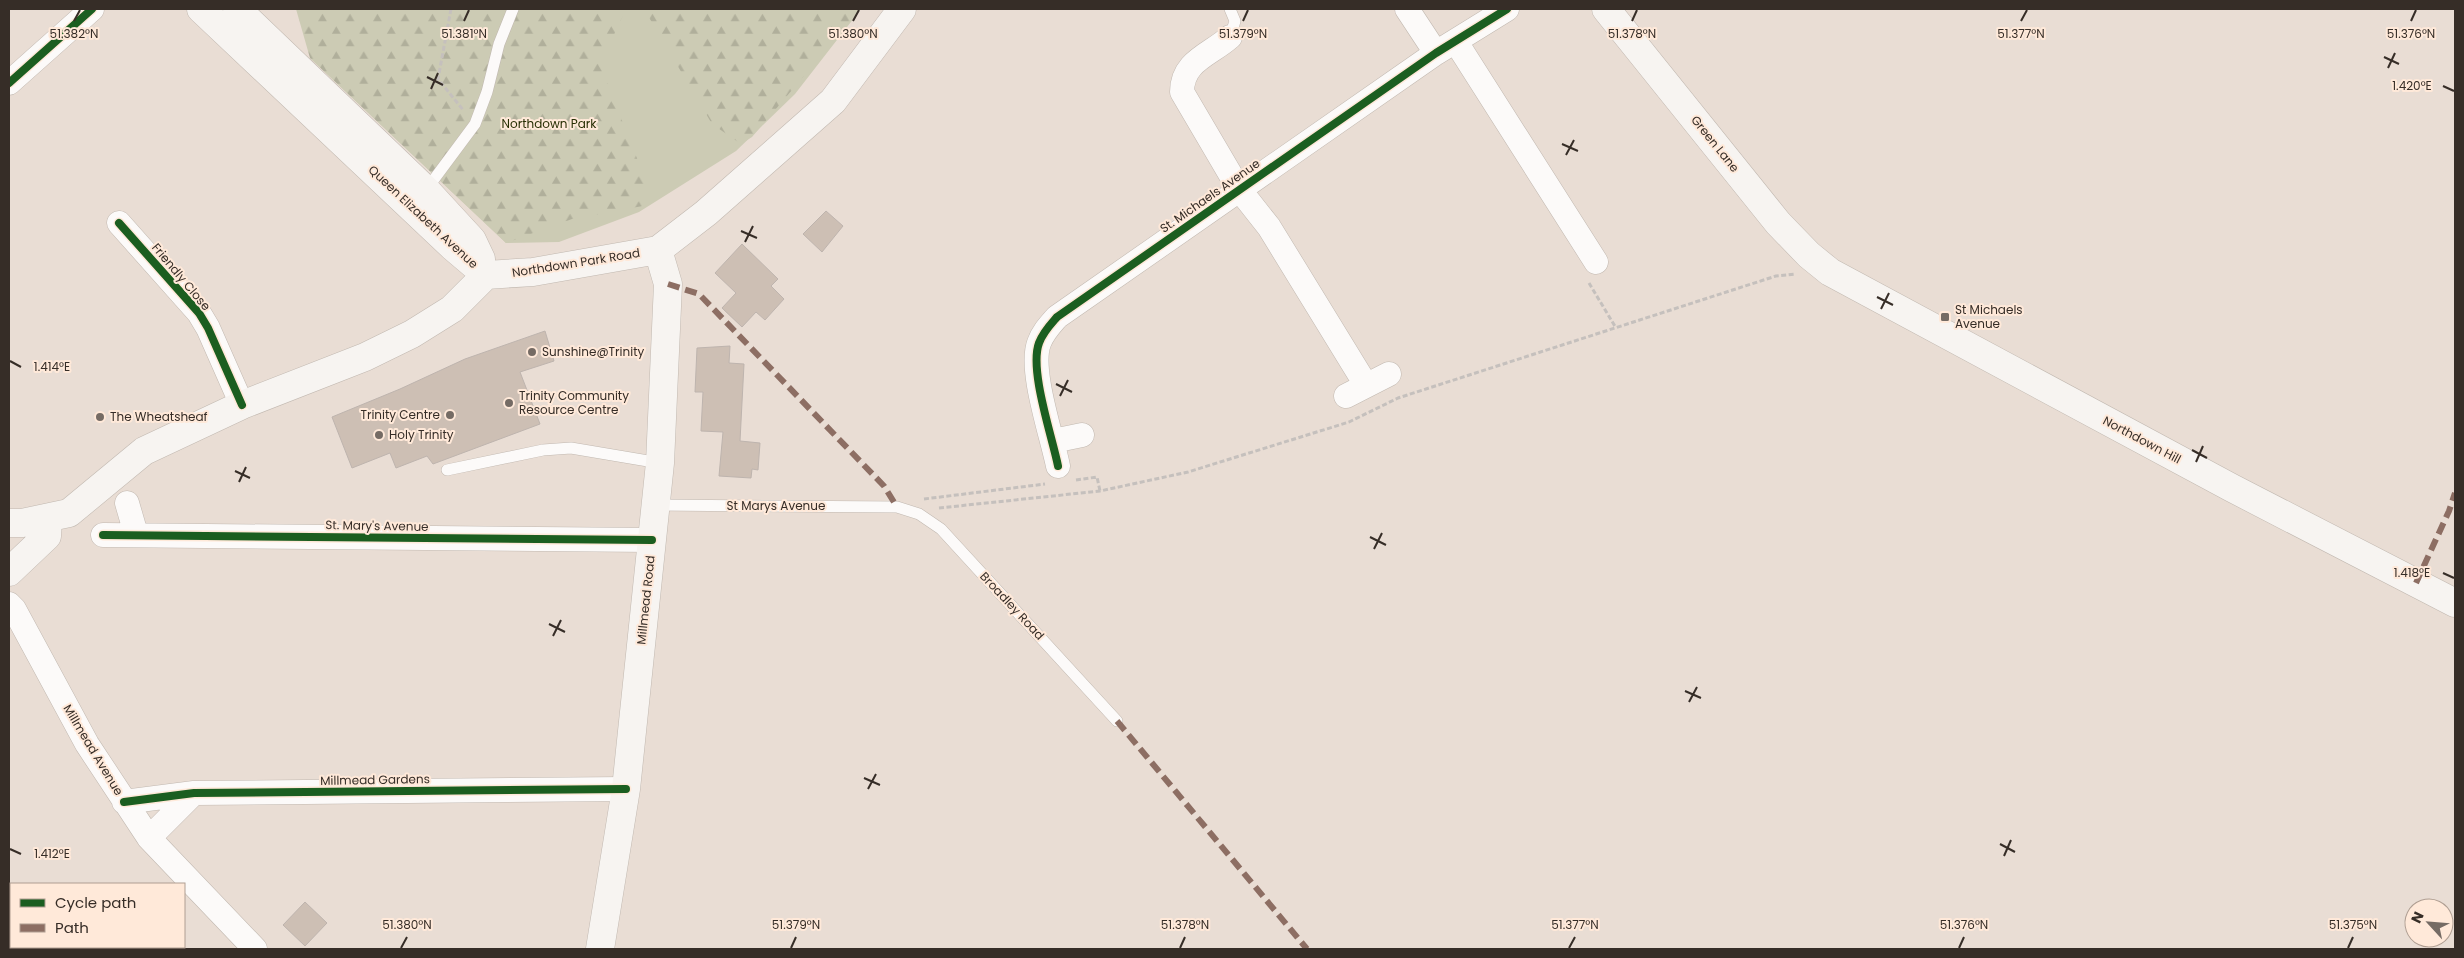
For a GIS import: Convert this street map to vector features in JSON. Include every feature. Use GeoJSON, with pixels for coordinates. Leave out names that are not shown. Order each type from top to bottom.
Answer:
{"type":"FeatureCollection","features":[{"type":"Feature","properties":{"kind":"main road","name":"Queen Elizabeth Avenue"},"geometry":{"type":"LineString","coordinates":[[201,9],[350,133],[426,190],[472,240],[486,275]]}},
{"type":"Feature","properties":{"kind":"main road","name":"Queen Elizabeth Avenue"},"geometry":{"type":"LineString","coordinates":[[237,9],[350,133],[486,275]]}},
{"type":"Feature","properties":{"kind":"main road","name":"Northdown Park Road"},"geometry":{"type":"LineString","coordinates":[[486,275],[533,272],[658,250],[706,213],[833,101],[902,9]]}},
{"type":"Feature","properties":{"kind":"main road","name":"Green Lane"},"geometry":{"type":"LineString","coordinates":[[1606,9],[1778,223],[1809,255],[1830,272]]}},
{"type":"Feature","properties":{"kind":"main road","name":"Millmead Road"},"geometry":{"type":"LineString","coordinates":[[606,947],[626,789],[660,463],[668,284],[658,250]]}},
{"type":"Feature","properties":{"kind":"main road","name":"Northdown Hill"},"geometry":{"type":"LineString","coordinates":[[1830,272],[2223,483],[2455,603]]}},
{"type":"Feature","properties":{"kind":"main road"},"geometry":{"type":"LineString","coordinates":[[9,523],[69,513],[144,451],[242,405],[365,357],[412,334],[452,309],[486,275]]}},
{"type":"Feature","properties":{"kind":"main road"},"geometry":{"type":"LineString","coordinates":[[9,572],[47,536],[48,518]]}},
{"type":"Feature","properties":{"kind":"street"},"geometry":{"type":"LineString","coordinates":[[9,83],[92,9]]}},
{"type":"Feature","properties":{"kind":"street"},"geometry":{"type":"LineString","coordinates":[[1407,9],[1436,54]]}},
{"type":"Feature","properties":{"kind":"street","name":"St. Michaels Avenue"},"geometry":{"type":"LineString","coordinates":[[1059,474],[1038,380],[1039,344],[1046,328],[1057,317],[1239,189],[1436,54],[1507,9]]}},
{"type":"Feature","properties":{"kind":"street","name":"St. Michaels Avenue"},"geometry":{"type":"LineString","coordinates":[[1230,37],[1189,67],[1182,79],[1182,92],[1239,189],[1269,227],[1356,390],[1389,374]]}},
{"type":"Feature","properties":{"kind":"street"},"geometry":{"type":"LineString","coordinates":[[1456,42],[1596,262]]}},
{"type":"Feature","properties":{"kind":"street","name":"Friendly Close"},"geometry":{"type":"LineString","coordinates":[[119,223],[199,313],[208,328],[242,405]]}},
{"type":"Feature","properties":{"kind":"street"},"geometry":{"type":"LineString","coordinates":[[1053,441],[1082,435]]}},
{"type":"Feature","properties":{"kind":"street"},"geometry":{"type":"LineString","coordinates":[[127,504],[136,534]]}},
{"type":"Feature","properties":{"kind":"street","name":"St. Mary's Avenue"},"geometry":{"type":"LineString","coordinates":[[103,535],[652,540]]}},
{"type":"Feature","properties":{"kind":"street","name":"Millmead Avenue"},"geometry":{"type":"LineString","coordinates":[[9,604],[14,609],[87,744],[149,838],[255,949]]}},
{"type":"Feature","properties":{"kind":"street","name":"Millmead Gardens"},"geometry":{"type":"LineString","coordinates":[[124,802],[194,793],[626,789]]}},
{"type":"Feature","properties":{"kind":"street"},"geometry":{"type":"LineString","coordinates":[[149,838],[194,793]]}},
{"type":"Feature","properties":{"kind":"lane"},"geometry":{"type":"LineString","coordinates":[[426,190],[475,124],[487,92],[499,44],[513,9]]}},
{"type":"Feature","properties":{"kind":"lane"},"geometry":{"type":"LineString","coordinates":[[1230,9],[1235,20],[1230,37]]}},
{"type":"Feature","properties":{"kind":"lane"},"geometry":{"type":"LineString","coordinates":[[447,470],[543,450],[571,448],[660,463]]}},
{"type":"Feature","properties":{"kind":"lane","name":"St Marys Avenue"},"geometry":{"type":"LineString","coordinates":[[655,505],[897,507]]}},
{"type":"Feature","properties":{"kind":"lane","name":"Broadley Road"},"geometry":{"type":"LineString","coordinates":[[897,507],[920,514],[941,529],[1117,721]]}},
{"type":"Feature","properties":{"kind":"path"},"geometry":{"type":"LineString","coordinates":[[451,9],[438,79],[475,124]]}},
{"type":"Feature","properties":{"kind":"path"},"geometry":{"type":"LineString","coordinates":[[1596,262],[1581,270],[1616,328]]}},
{"type":"Feature","properties":{"kind":"path"},"geometry":{"type":"LineString","coordinates":[[897,507],[920,499],[1059,474],[1097,477],[1100,491]]}},
{"type":"Feature","properties":{"kind":"green space","name":"Northdown Park"},"geometry":{"type":"Polygon","coordinates":[[[296,9],[626,9],[600,65],[646,181],[648,205],[572,219],[506,243],[310,58],[296,9]]]}},
{"type":"Feature","properties":{"kind":"green space","name":"Northdown Park"},"geometry":{"type":"Polygon","coordinates":[[[343,9],[861,9],[795,94],[736,151],[639,212],[559,242],[506,243],[310,58],[353,22],[343,9]]]}},
{"type":"Feature","properties":{"kind":"green space"},"geometry":{"type":"Polygon","coordinates":[[[644,9],[861,9],[752,137],[741,144],[712,124],[644,9]]]}},
{"type":"Feature","properties":{"kind":"building"},"geometry":{"type":"Polygon","coordinates":[[[826,211],[843,226],[822,252],[803,234],[826,211]]]}},
{"type":"Feature","properties":{"kind":"building"},"geometry":{"type":"Polygon","coordinates":[[[742,244],[778,279],[771,286],[784,299],[765,320],[756,312],[742,327],[722,308],[736,293],[715,273],[742,244]]]}},
{"type":"Feature","properties":{"kind":"building"},"geometry":{"type":"Polygon","coordinates":[[[545,331],[554,361],[520,372],[540,424],[433,464],[427,456],[396,468],[390,453],[352,468],[332,417],[400,389],[465,359],[545,331]]]}},
{"type":"Feature","properties":{"kind":"building"},"geometry":{"type":"Polygon","coordinates":[[[730,346],[729,363],[744,364],[740,441],[760,443],[758,470],[752,469],[751,478],[719,476],[723,432],[701,431],[703,392],[695,392],[697,348],[730,346]]]}},
{"type":"Feature","properties":{"kind":"building"},"geometry":{"type":"Polygon","coordinates":[[[305,902],[327,923],[305,946],[283,925],[305,902]]]}},
{"type":"Feature","properties":{"kind":"marked path"},"geometry":{"type":"LineString","coordinates":[[668,284],[699,294],[884,486],[897,507]]}},
{"type":"Feature","properties":{"kind":"marked path"},"geometry":{"type":"LineString","coordinates":[[2416,583],[2449,511],[2455,493]]}},
{"type":"Feature","properties":{"kind":"marked path"},"geometry":{"type":"LineString","coordinates":[[1117,721],[1307,949]]}},
{"type":"Feature","properties":{"kind":"cycle path"},"geometry":{"type":"LineString","coordinates":[[9,83],[92,9]]}},
{"type":"Feature","properties":{"kind":"cycle path"},"geometry":{"type":"LineString","coordinates":[[1058,466],[1039,386],[1037,369],[1039,343],[1057,317],[1436,53],[1507,9]]}},
{"type":"Feature","properties":{"kind":"cycle path"},"geometry":{"type":"LineString","coordinates":[[119,223],[199,313],[208,328],[242,405]]}},
{"type":"Feature","properties":{"kind":"cycle path"},"geometry":{"type":"LineString","coordinates":[[103,535],[652,540]]}},
{"type":"Feature","properties":{"kind":"cycle path"},"geometry":{"type":"LineString","coordinates":[[124,802],[194,793],[626,789]]}},
{"type":"Feature","properties":{"kind":"place","name":"St Michaels Avenue"},"geometry":{"type":"Point","coordinates":[1945,317]}},
{"type":"Feature","properties":{"kind":"place","name":"Sunshine@Trinity"},"geometry":{"type":"Point","coordinates":[532,352]}},
{"type":"Feature","properties":{"kind":"place","name":"Trinity Community Resource Centre"},"geometry":{"type":"Point","coordinates":[509,403]}},
{"type":"Feature","properties":{"kind":"place","name":"Trinity Centre"},"geometry":{"type":"Point","coordinates":[450,415]}},
{"type":"Feature","properties":{"kind":"place","name":"The Wheatsheaf"},"geometry":{"type":"Point","coordinates":[100,417]}},
{"type":"Feature","properties":{"kind":"place","name":"Holy Trinity"},"geometry":{"type":"Point","coordinates":[379,435]}}]}
